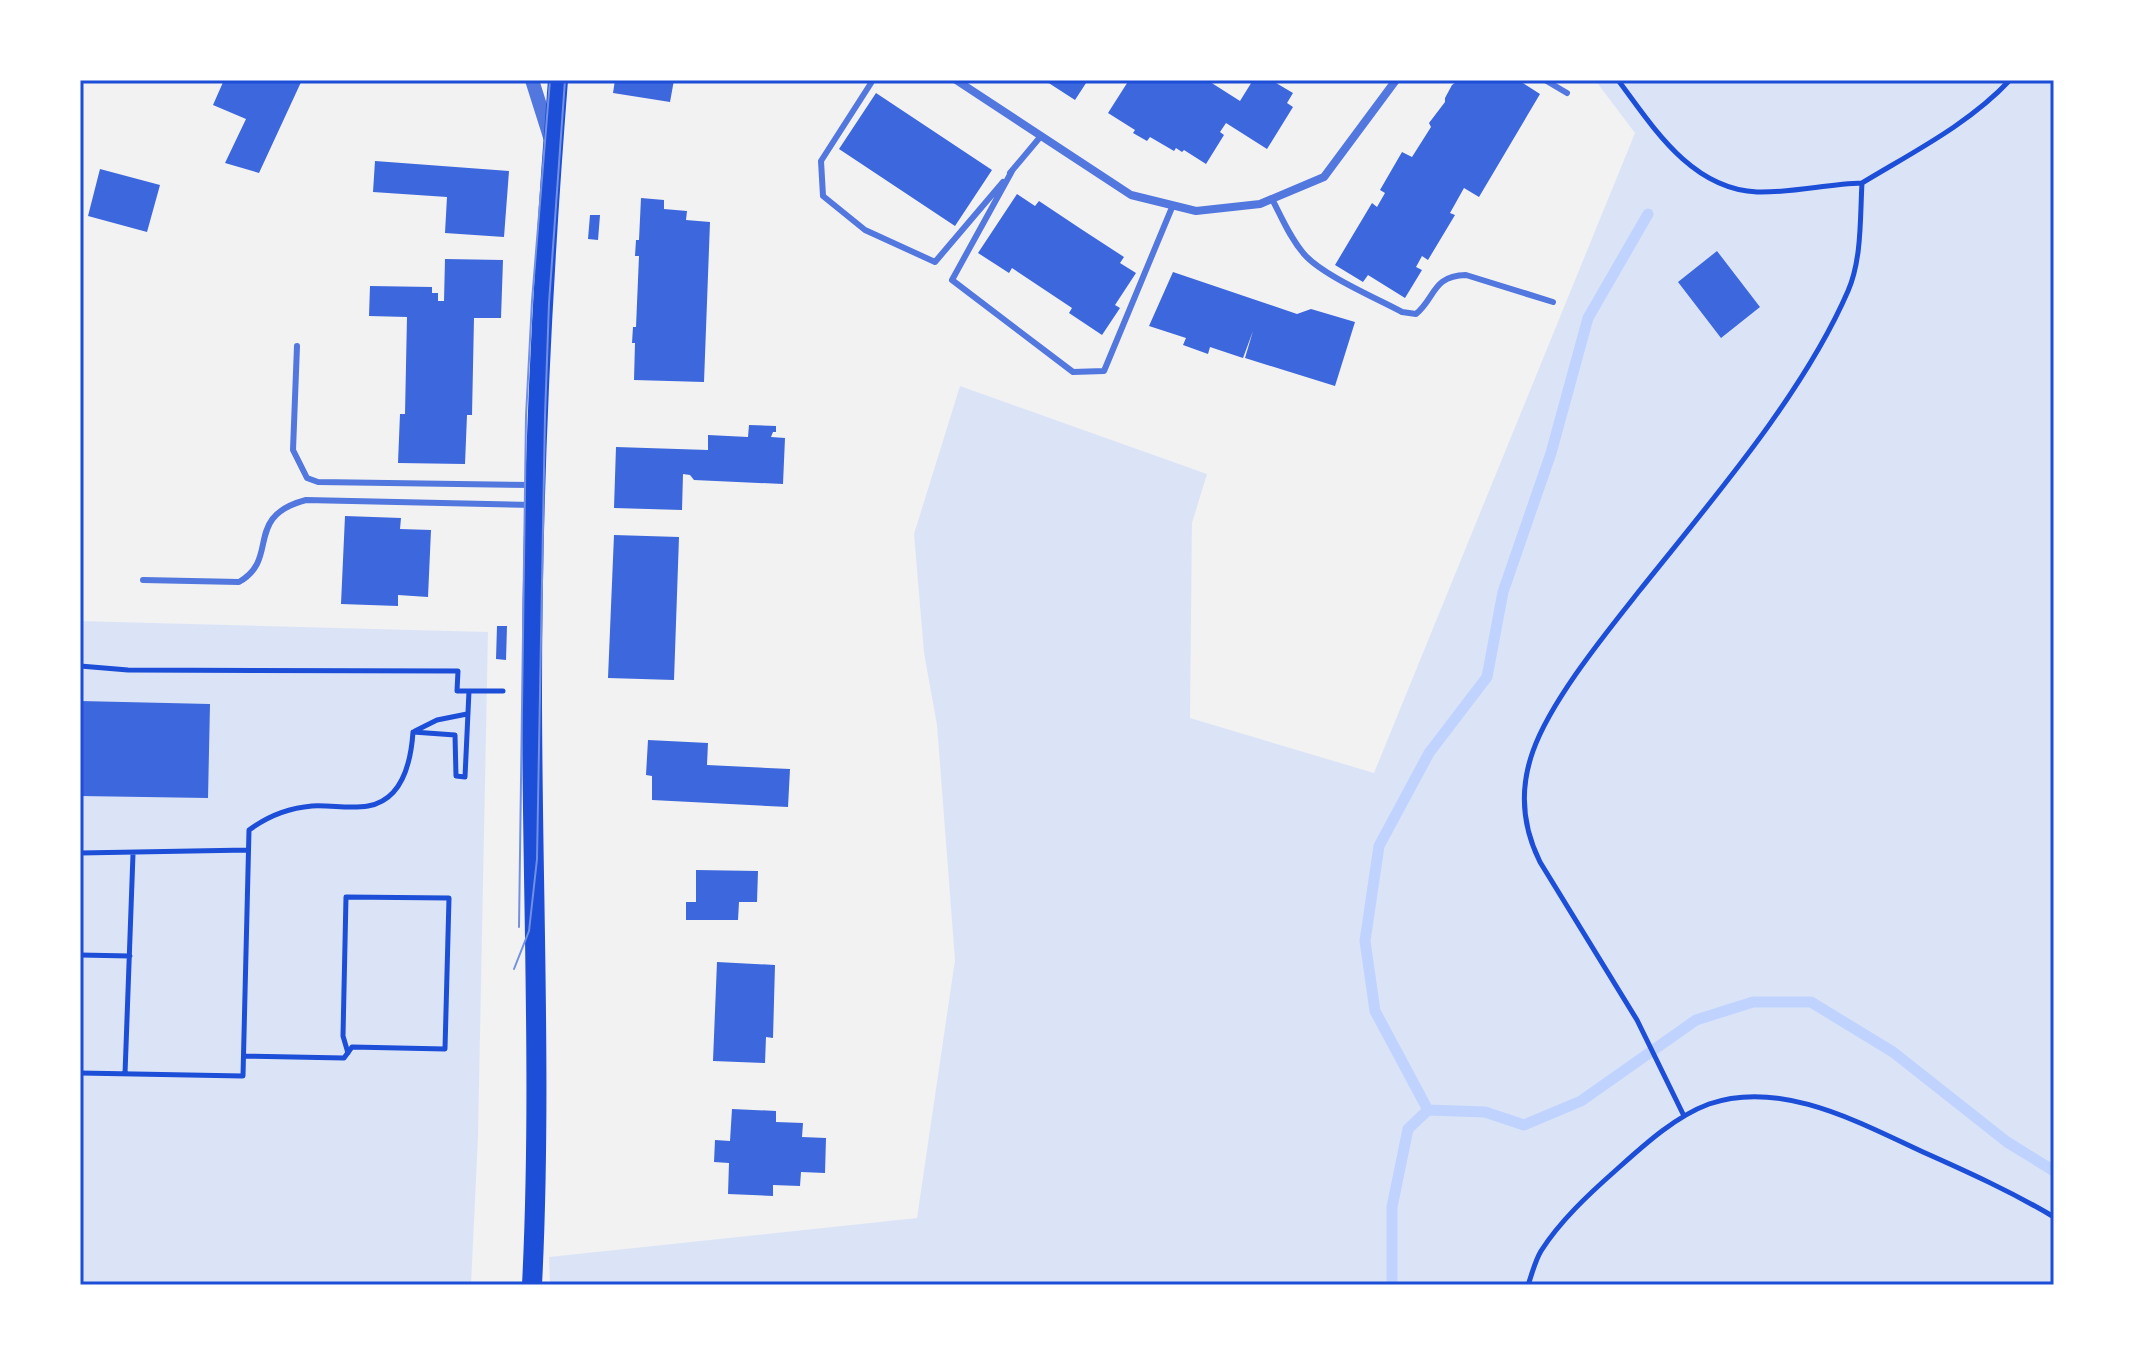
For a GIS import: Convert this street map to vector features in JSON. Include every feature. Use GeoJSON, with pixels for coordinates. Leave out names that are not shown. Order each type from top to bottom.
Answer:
{"type":"FeatureCollection","features":[{"type":"Feature","properties":{"kind":"main road"},"geometry":{"type":"LineString","coordinates":[[532,1285],[536,964],[532,692],[543,302],[558,80]]}},
{"type":"Feature","properties":{"kind":"street"},"geometry":{"type":"LineString","coordinates":[[532,80],[553,146]]}},
{"type":"Feature","properties":{"kind":"street"},"geometry":{"type":"LineString","coordinates":[[956,80],[1131,195],[1196,211],[1260,204],[1324,177],[1396,80]]}},
{"type":"Feature","properties":{"kind":"lane"},"geometry":{"type":"LineString","coordinates":[[873,80],[821,161],[823,196],[865,230],[935,262],[1041,136]]}},
{"type":"Feature","properties":{"kind":"lane"},"geometry":{"type":"LineString","coordinates":[[1545,80],[1567,93]]}},
{"type":"Feature","properties":{"kind":"lane"},"geometry":{"type":"LineString","coordinates":[[1012,171],[952,280],[1073,372],[1104,371],[1173,205]]}},
{"type":"Feature","properties":{"kind":"lane"},"geometry":{"type":"LineString","coordinates":[[1272,199],[1305,256],[1402,312],[1416,314],[1425,306],[1431,292],[1451,275],[1466,275],[1553,302]]}},
{"type":"Feature","properties":{"kind":"lane"},"geometry":{"type":"LineString","coordinates":[[297,346],[293,450],[307,478],[318,482],[537,495]]}},
{"type":"Feature","properties":{"kind":"lane"},"geometry":{"type":"LineString","coordinates":[[143,580],[239,582],[257,568],[271,518],[279,509],[306,500],[537,495]]}},
{"type":"Feature","properties":{"kind":"path"},"geometry":{"type":"LineString","coordinates":[[1618,80],[1658,136],[1677,156],[1701,173],[1754,192],[1862,183],[1982,107],[2010,80]]}},
{"type":"Feature","properties":{"kind":"path"},"geometry":{"type":"LineString","coordinates":[[1684,1116],[1637,1020],[1528,838],[1523,813],[1523,785],[1533,750],[1573,681],[1774,415],[1836,315],[1850,287],[1855,263],[1862,183]]}},
{"type":"Feature","properties":{"kind":"path"},"geometry":{"type":"LineString","coordinates":[[80,666],[170,671],[458,671],[457,691],[532,692]]}},
{"type":"Feature","properties":{"kind":"path"},"geometry":{"type":"LineString","coordinates":[[413,732],[455,735],[456,776],[465,777],[469,691]]}},
{"type":"Feature","properties":{"kind":"path"},"geometry":{"type":"LineString","coordinates":[[413,732],[437,720],[467,714]]}},
{"type":"Feature","properties":{"kind":"path"},"geometry":{"type":"LineString","coordinates":[[80,1073],[243,1076],[249,830],[267,817],[312,806],[370,806],[381,802],[397,788],[408,768],[413,732]]}},
{"type":"Feature","properties":{"kind":"path"},"geometry":{"type":"LineString","coordinates":[[80,853],[248,850]]}},
{"type":"Feature","properties":{"kind":"path"},"geometry":{"type":"LineString","coordinates":[[125,1074],[133,854]]}},
{"type":"Feature","properties":{"kind":"path"},"geometry":{"type":"LineString","coordinates":[[244,1056],[344,1058],[348,1053],[352,1047],[445,1049],[449,898],[346,897],[343,1036],[348,1053]]}},
{"type":"Feature","properties":{"kind":"path"},"geometry":{"type":"LineString","coordinates":[[80,955],[130,956]]}},
{"type":"Feature","properties":{"kind":"path"},"geometry":{"type":"LineString","coordinates":[[1528,1285],[1540,1252],[1571,1215],[1622,1165],[1684,1116],[1710,1104],[1737,1098],[1802,1103],[1874,1129],[2002,1188],[2054,1217]]}},
{"type":"Feature","properties":{"kind":"shaded area"},"geometry":{"type":"Polygon","coordinates":[[[1595,80],[2054,80],[2054,1285],[550,1285],[549,1257],[917,1218],[955,960],[937,725],[924,653],[914,534],[960,386],[1207,474],[1192,523],[1190,718],[1374,773],[1635,133],[1595,80]]]}},
{"type":"Feature","properties":{"kind":"shaded area"},"geometry":{"type":"Polygon","coordinates":[[[80,621],[488,632],[478,1137],[471,1285],[80,1285],[80,621]]]}},
{"type":"Feature","properties":{"kind":"building"},"geometry":{"type":"Polygon","coordinates":[[[224,80],[302,80],[259,173],[225,163],[246,119],[213,105],[224,80]]]}},
{"type":"Feature","properties":{"kind":"building"},"geometry":{"type":"Polygon","coordinates":[[[615,80],[674,80],[670,102],[613,93],[615,80]]]}},
{"type":"Feature","properties":{"kind":"building"},"geometry":{"type":"Polygon","coordinates":[[[1044,80],[1088,80],[1075,100],[1044,80]]]}},
{"type":"Feature","properties":{"kind":"building"},"geometry":{"type":"Polygon","coordinates":[[[1129,80],[1207,80],[1240,101],[1253,80],[1271,80],[1293,93],[1287,103],[1293,107],[1267,149],[1226,123],[1220,132],[1224,135],[1206,164],[1184,150],[1182,152],[1176,148],[1174,151],[1150,137],[1147,141],[1108,113],[1129,80]]]}},
{"type":"Feature","properties":{"kind":"building"},"geometry":{"type":"Polygon","coordinates":[[[1459,80],[1518,80],[1540,94],[1479,197],[1464,188],[1450,213],[1455,215],[1428,260],[1422,256],[1416,267],[1422,270],[1405,298],[1368,275],[1363,282],[1335,265],[1372,203],[1377,207],[1385,193],[1380,190],[1402,152],[1412,157],[1452,85],[1459,80]]]}},
{"type":"Feature","properties":{"kind":"building"},"geometry":{"type":"Polygon","coordinates":[[[876,93],[992,170],[955,226],[839,149],[876,93]]]}},
{"type":"Feature","properties":{"kind":"building"},"geometry":{"type":"Polygon","coordinates":[[[375,161],[509,171],[504,237],[445,233],[447,197],[373,192],[375,161]]]}},
{"type":"Feature","properties":{"kind":"building"},"geometry":{"type":"Polygon","coordinates":[[[100,169],[160,185],[147,232],[88,216],[100,169]]]}},
{"type":"Feature","properties":{"kind":"building"},"geometry":{"type":"Polygon","coordinates":[[[1017,194],[1035,206],[1039,201],[1124,257],[1120,263],[1136,273],[1115,305],[1120,308],[1102,335],[1069,313],[1072,308],[1012,268],[1009,273],[978,253],[1017,194]]]}},
{"type":"Feature","properties":{"kind":"building"},"geometry":{"type":"Polygon","coordinates":[[[641,198],[664,200],[664,209],[687,211],[686,220],[710,222],[704,382],[634,380],[635,343],[632,343],[633,327],[636,327],[639,256],[635,256],[641,198]]]}},
{"type":"Feature","properties":{"kind":"building"},"geometry":{"type":"Polygon","coordinates":[[[590,215],[600,215],[598,240],[588,239],[590,215]]]}},
{"type":"Feature","properties":{"kind":"building"},"geometry":{"type":"Polygon","coordinates":[[[1717,251],[1760,307],[1721,338],[1678,282],[1717,251]]]}},
{"type":"Feature","properties":{"kind":"building"},"geometry":{"type":"Polygon","coordinates":[[[445,259],[503,260],[501,318],[474,318],[472,415],[467,415],[465,464],[398,463],[400,414],[405,414],[407,317],[369,316],[370,286],[432,287],[432,293],[438,293],[438,301],[444,301],[445,259]]]}},
{"type":"Feature","properties":{"kind":"building"},"geometry":{"type":"Polygon","coordinates":[[[1173,272],[1297,314],[1311,309],[1355,322],[1335,386],[1245,358],[1253,331],[1243,358],[1210,347],[1208,354],[1183,345],[1186,338],[1149,326],[1173,272]]]}},
{"type":"Feature","properties":{"kind":"building"},"geometry":{"type":"Polygon","coordinates":[[[749,425],[776,426],[776,432],[771,437],[785,438],[783,484],[694,480],[690,475],[683,474],[682,510],[614,508],[616,447],[708,450],[708,435],[748,437],[749,425]]]}},
{"type":"Feature","properties":{"kind":"building"},"geometry":{"type":"Polygon","coordinates":[[[345,516],[401,518],[400,529],[431,530],[428,597],[398,595],[398,606],[341,604],[345,516]]]}},
{"type":"Feature","properties":{"kind":"building"},"geometry":{"type":"Polygon","coordinates":[[[614,535],[679,537],[674,680],[608,678],[614,535]]]}},
{"type":"Feature","properties":{"kind":"building"},"geometry":{"type":"Polygon","coordinates":[[[497,626],[507,626],[506,660],[496,659],[497,626]]]}},
{"type":"Feature","properties":{"kind":"building"},"geometry":{"type":"Polygon","coordinates":[[[80,701],[210,704],[208,798],[80,796],[80,701]]]}},
{"type":"Feature","properties":{"kind":"building"},"geometry":{"type":"Polygon","coordinates":[[[648,740],[708,743],[707,765],[790,769],[788,807],[652,800],[652,776],[646,775],[648,740]]]}},
{"type":"Feature","properties":{"kind":"building"},"geometry":{"type":"Polygon","coordinates":[[[696,870],[758,871],[757,902],[739,902],[738,920],[686,920],[686,902],[696,902],[696,870]]]}},
{"type":"Feature","properties":{"kind":"building"},"geometry":{"type":"Polygon","coordinates":[[[717,962],[775,965],[773,1038],[766,1037],[765,1063],[713,1061],[717,962]]]}},
{"type":"Feature","properties":{"kind":"building"},"geometry":{"type":"Polygon","coordinates":[[[732,1109],[776,1111],[776,1122],[803,1123],[802,1137],[826,1138],[825,1173],[801,1172],[800,1186],[773,1185],[773,1196],[728,1194],[729,1163],[714,1162],[715,1140],[730,1141],[732,1109]]]}},
{"type":"Feature","properties":{"kind":"waterway"},"geometry":{"type":"LineString","coordinates":[[1428,1110],[1375,1011],[1365,941],[1379,846],[1429,753],[1487,677],[1503,592],[1551,453],[1588,318],[1648,214]]}},
{"type":"Feature","properties":{"kind":"waterway"},"geometry":{"type":"LineString","coordinates":[[1392,1285],[1392,1207],[1408,1129],[1428,1110],[1485,1112],[1524,1125],[1581,1101],[1696,1020],[1753,1002],[1811,1002],[1893,1052],[2007,1142],[2054,1171]]}},
{"type":"Feature","properties":{"kind":"tram line"},"geometry":{"type":"LineString","coordinates":[[519,927],[526,416],[550,80]]}},
{"type":"Feature","properties":{"kind":"tram line"},"geometry":{"type":"LineString","coordinates":[[514,969],[529,931],[537,859],[549,303],[565,80]]}}]}
